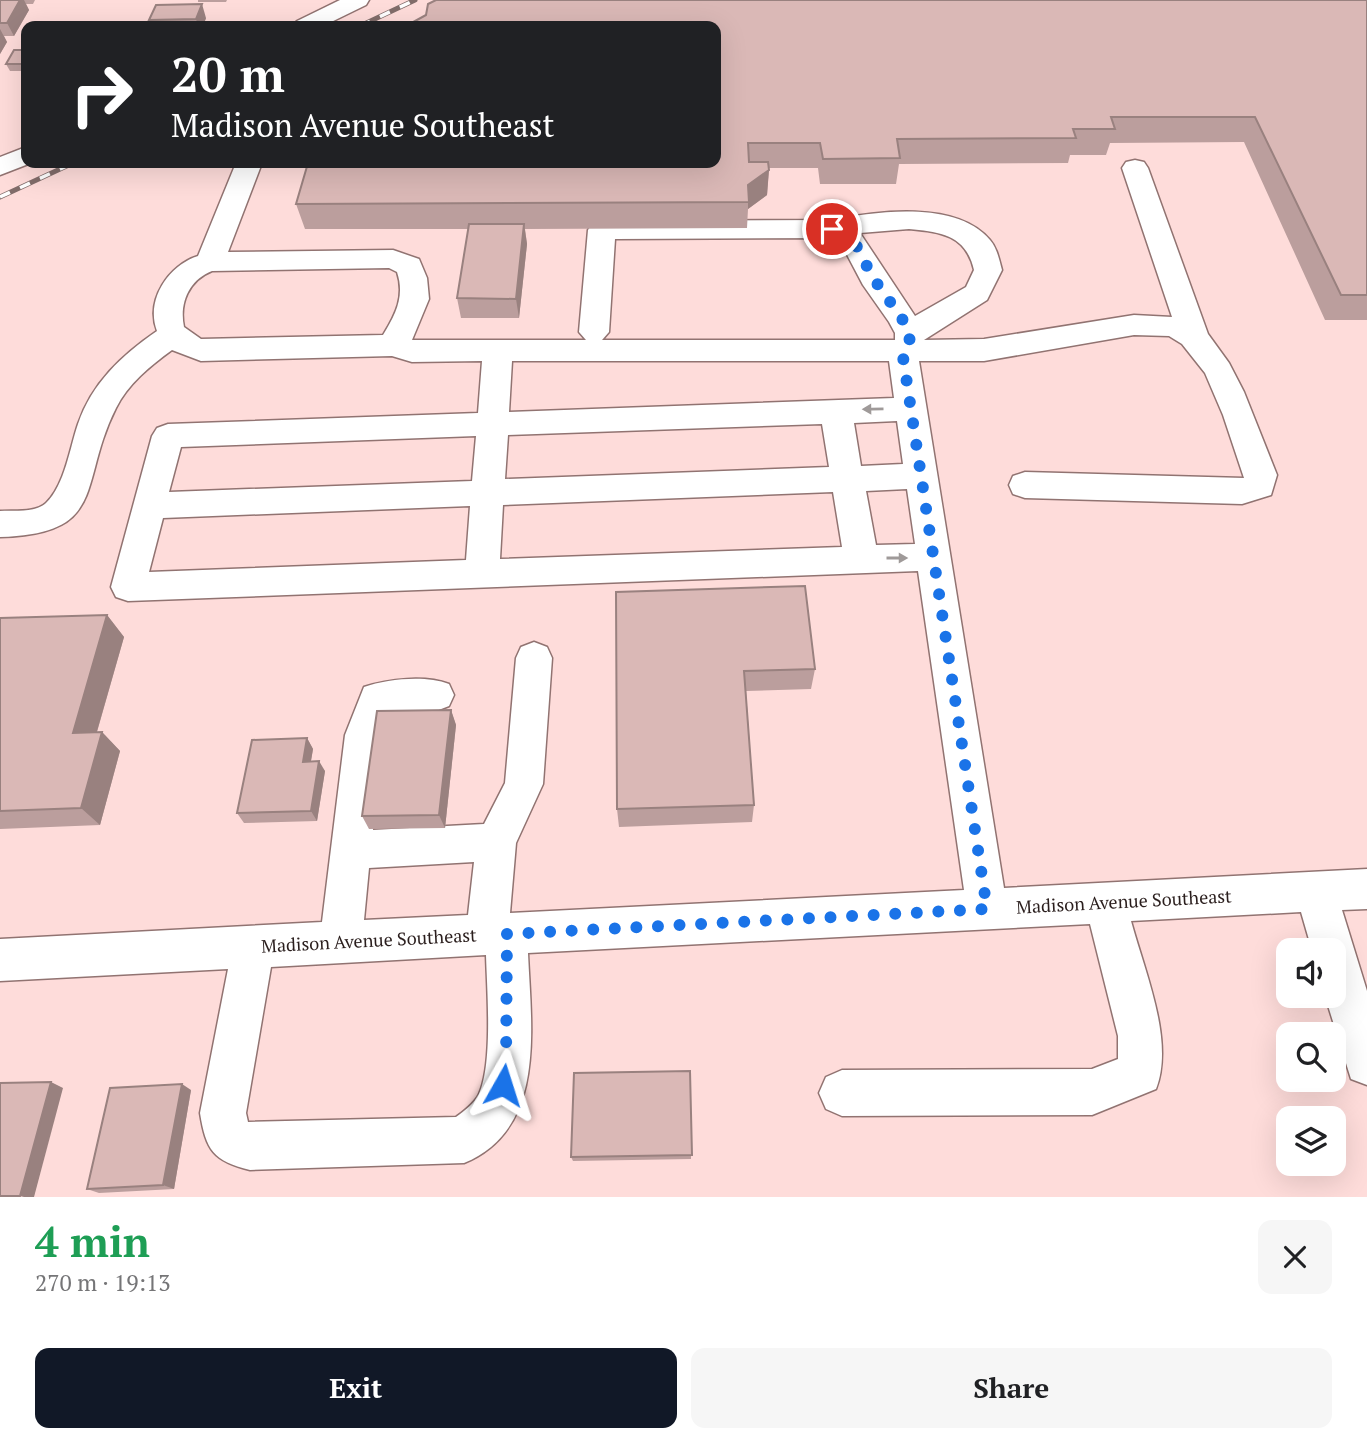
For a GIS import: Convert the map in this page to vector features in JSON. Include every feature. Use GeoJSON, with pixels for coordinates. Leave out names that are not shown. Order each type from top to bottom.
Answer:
{"type":"FeatureCollection","features":[{"type":"Feature","properties":{"kind":"street"},"geometry":{"type":"LineString","coordinates":[[315,21],[358,0]]}},
{"type":"Feature","properties":{"kind":"street"},"geometry":{"type":"LineString","coordinates":[[0,167],[21,157]]}},
{"type":"Feature","properties":{"kind":"street"},"geometry":{"type":"LineString","coordinates":[[211,262],[247,168]]}},
{"type":"Feature","properties":{"kind":"street"},"geometry":{"type":"LineString","coordinates":[[1025,485],[1242,491],[1259,486],[1261,475],[1216,365],[1194,338],[1135,168]]}},
{"type":"Feature","properties":{"kind":"street"},"geometry":{"type":"LineString","coordinates":[[594,332],[602,230],[832,229],[860,222],[937,222],[960,229],[981,247],[988,270],[976,293],[906,347]]}},
{"type":"Feature","properties":{"kind":"street"},"geometry":{"type":"LineString","coordinates":[[832,229],[845,233],[856,245],[906,347],[911,409],[987,909]]}},
{"type":"Feature","properties":{"kind":"street"},"geometry":{"type":"LineString","coordinates":[[392,345],[414,307],[416,282],[409,266],[393,259],[211,262],[191,269],[179,282],[168,302],[167,320],[174,334],[184,345],[201,349],[392,345],[412,351],[1007,348],[1134,325],[1157,324],[1178,329],[1194,338]]}},
{"type":"Feature","properties":{"kind":"street"},"geometry":{"type":"LineString","coordinates":[[0,524],[44,521],[59,512],[69,496],[99,412],[138,358],[174,334]]}},
{"type":"Feature","properties":{"kind":"street"},"geometry":{"type":"LineString","coordinates":[[482,574],[498,351]]}},
{"type":"Feature","properties":{"kind":"street"},"geometry":{"type":"LineString","coordinates":[[911,409],[168,436],[128,587],[934,557]]}},
{"type":"Feature","properties":{"kind":"street"},"geometry":{"type":"LineString","coordinates":[[836,411],[861,558]]}},
{"type":"Feature","properties":{"kind":"street"},"geometry":{"type":"LineString","coordinates":[[149,506],[921,476]]}},
{"type":"Feature","properties":{"kind":"street"},"geometry":{"type":"LineString","coordinates":[[253,946],[223,1113],[227,1135],[238,1144],[250,1147],[464,1140],[486,1123],[499,1102],[506,1067],[497,934],[496,842],[524,784],[534,657]]}},
{"type":"Feature","properties":{"kind":"street"},"geometry":{"type":"LineString","coordinates":[[341,942],[364,735],[377,699],[436,695]]}},
{"type":"Feature","properties":{"kind":"street"},"geometry":{"type":"LineString","coordinates":[[352,850],[496,842]]}},
{"type":"Feature","properties":{"kind":"street","name":"Madison Avenue Southeast"},"geometry":{"type":"LineString","coordinates":[[0,960],[1367,888]]}},
{"type":"Feature","properties":{"kind":"street"},"geometry":{"type":"LineString","coordinates":[[1315,891],[1329,938]]}},
{"type":"Feature","properties":{"kind":"street"},"geometry":{"type":"LineString","coordinates":[[842,1093],[1092,1091],[1140,1073],[1140,1036],[1105,903]]}},
{"type":"Feature","properties":{"kind":"street"},"geometry":{"type":"LineString","coordinates":[[1346,994],[1367,1063]]}},
{"type":"Feature","properties":{"kind":"building"},"geometry":{"type":"Polygon","coordinates":[[[0,0],[20,0],[7,23],[0,23],[0,0]]]}},
{"type":"Feature","properties":{"kind":"building"},"geometry":{"type":"Polygon","coordinates":[[[436,0],[1367,0],[1367,295],[1341,295],[1255,117],[1111,117],[1115,129],[1073,129],[1076,138],[897,139],[900,158],[823,159],[820,143],[748,143],[749,162],[768,162],[769,170],[748,185],[749,202],[296,204],[307,168],[721,168],[721,21],[415,21],[426,15],[428,4],[436,0]]]}},
{"type":"Feature","properties":{"kind":"building"},"geometry":{"type":"Polygon","coordinates":[[[202,4],[196,19],[149,20],[156,5],[202,4]]]}},
{"type":"Feature","properties":{"kind":"building"},"geometry":{"type":"Polygon","coordinates":[[[14,50],[21,50],[21,64],[6,64],[14,50]]]}},
{"type":"Feature","properties":{"kind":"building"},"geometry":{"type":"Polygon","coordinates":[[[469,224],[524,224],[516,299],[457,298],[469,224]]]}},
{"type":"Feature","properties":{"kind":"building"},"geometry":{"type":"Polygon","coordinates":[[[805,586],[815,669],[744,671],[754,805],[617,809],[616,592],[805,586]]]}},
{"type":"Feature","properties":{"kind":"building"},"geometry":{"type":"Polygon","coordinates":[[[107,615],[73,733],[102,732],[81,808],[0,811],[0,618],[107,615]]]}},
{"type":"Feature","properties":{"kind":"building"},"geometry":{"type":"Polygon","coordinates":[[[451,710],[439,815],[362,816],[377,711],[451,710]]]}},
{"type":"Feature","properties":{"kind":"building"},"geometry":{"type":"Polygon","coordinates":[[[307,738],[303,762],[319,761],[311,811],[237,813],[252,740],[307,738]]]}},
{"type":"Feature","properties":{"kind":"building"},"geometry":{"type":"Polygon","coordinates":[[[690,1071],[692,1155],[571,1157],[574,1073],[690,1071]]]}},
{"type":"Feature","properties":{"kind":"building"},"geometry":{"type":"Polygon","coordinates":[[[51,1082],[20,1196],[0,1196],[0,1083],[51,1082]]]}},
{"type":"Feature","properties":{"kind":"building"},"geometry":{"type":"Polygon","coordinates":[[[182,1084],[163,1185],[87,1189],[110,1088],[182,1084]]]}},
{"type":"Feature","properties":{"kind":"railway"},"geometry":{"type":"LineString","coordinates":[[371,21],[415,0]]}},
{"type":"Feature","properties":{"kind":"railway"},"geometry":{"type":"LineString","coordinates":[[0,197],[62,168]]}},
{"type":"Feature","properties":{"kind":"route"},"geometry":{"type":"LineString","coordinates":[[503,1085],[506,1067],[507,934],[987,909],[903,357],[909,346],[910,333],[873,278],[856,245],[845,233],[832,229]]}}]}
